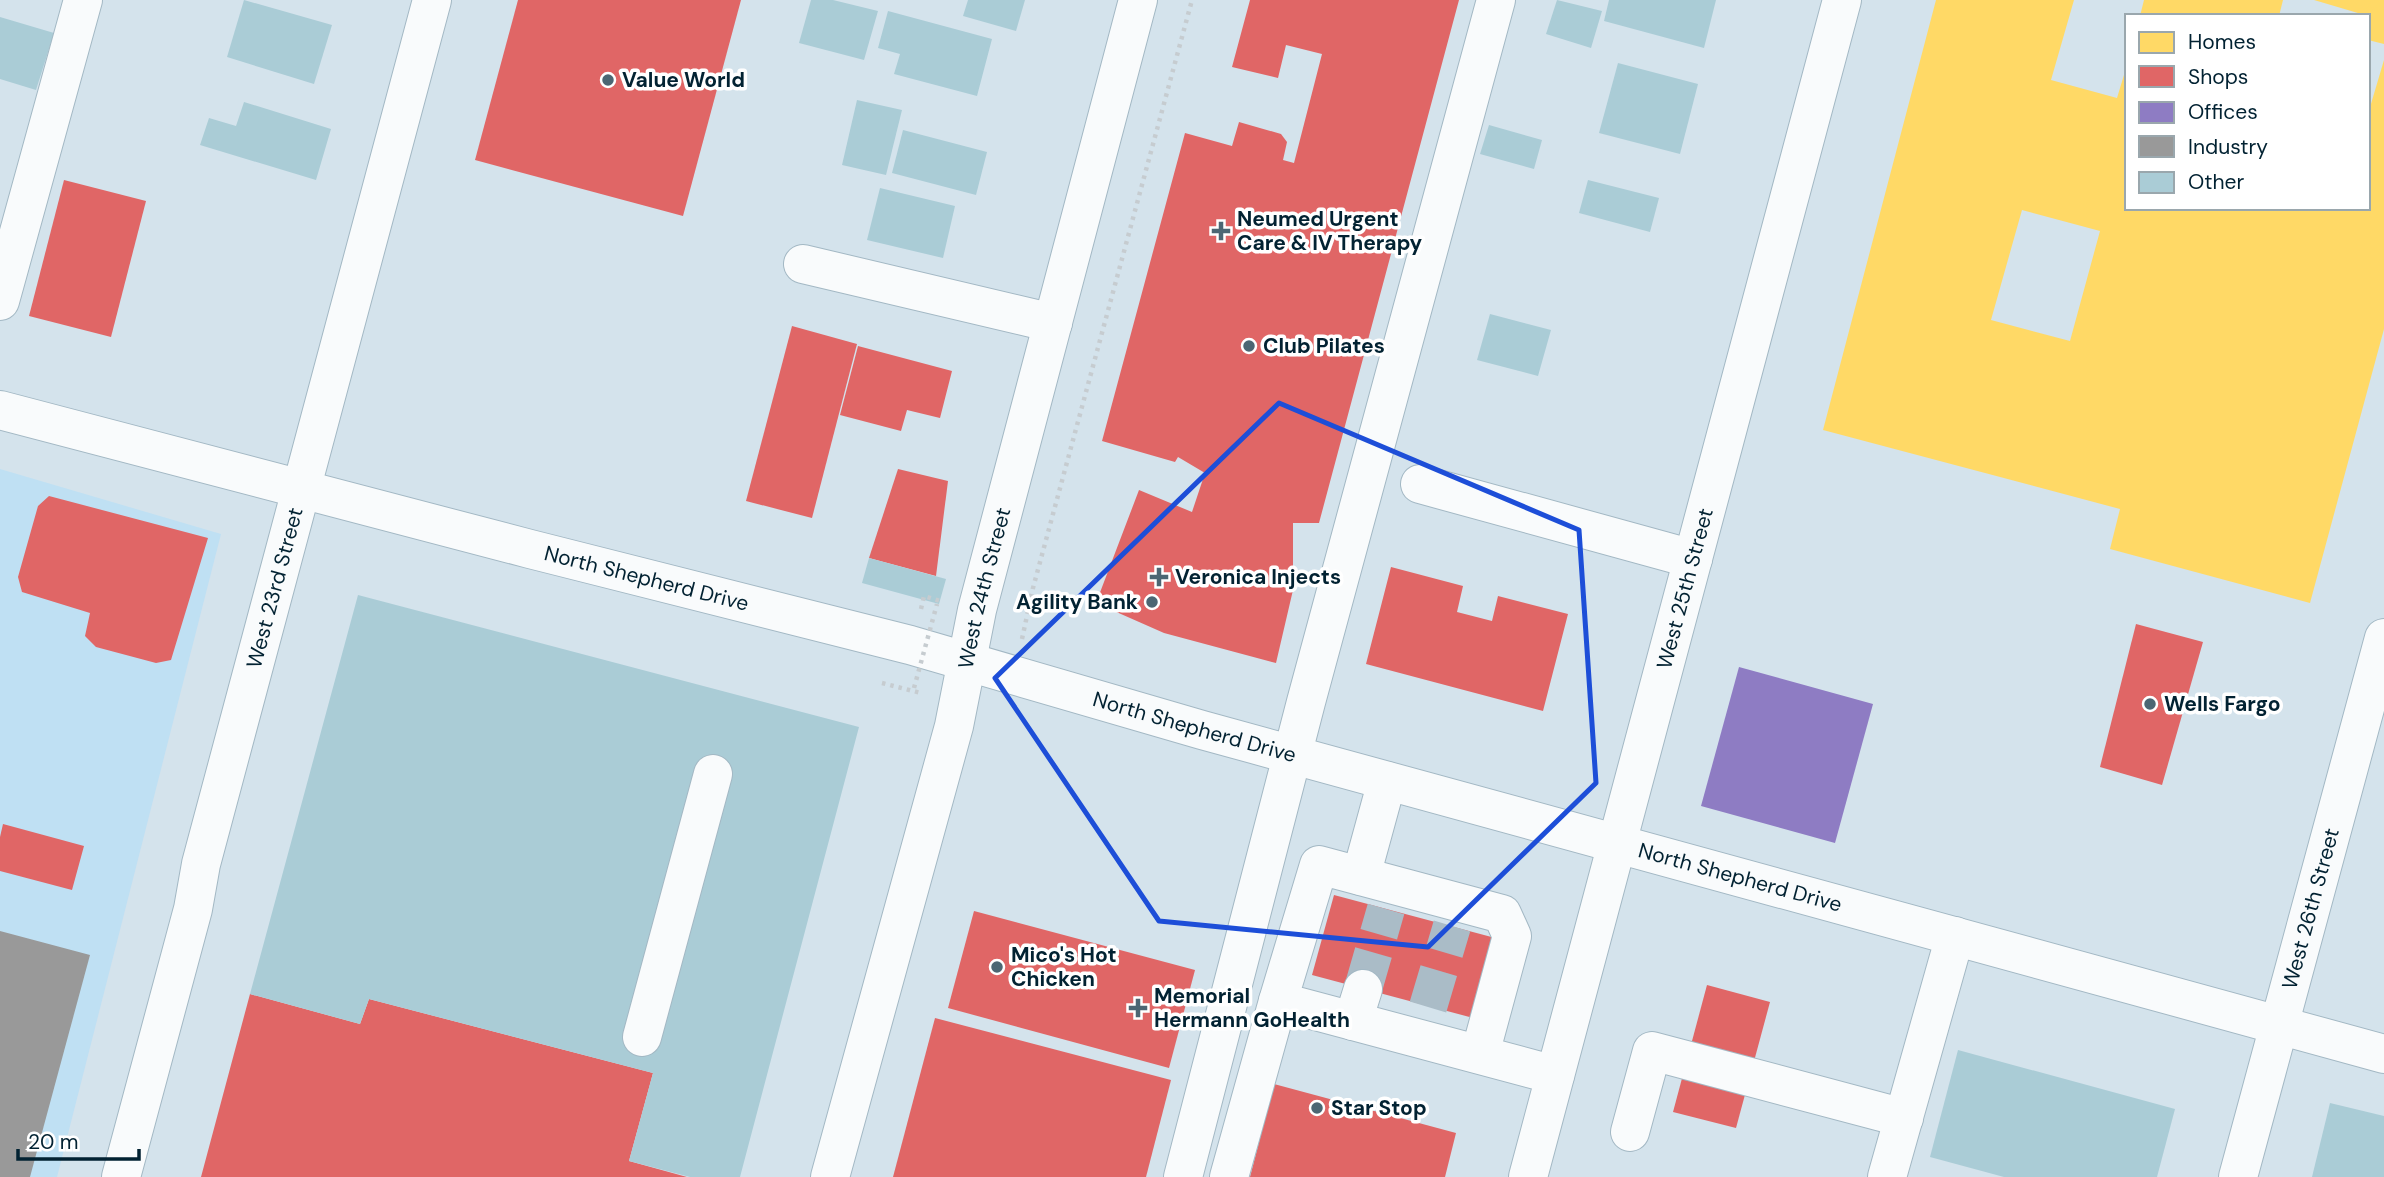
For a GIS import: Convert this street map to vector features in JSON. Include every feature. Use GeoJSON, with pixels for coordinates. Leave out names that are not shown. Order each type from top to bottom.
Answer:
{"type":"FeatureCollection","features":[{"type":"Feature","properties":{"kind":"street"},"geometry":{"type":"LineString","coordinates":[[0,301],[83,0]]}},
{"type":"Feature","properties":{"kind":"street","name":"West 23rd Street"},"geometry":{"type":"LineString","coordinates":[[121,1177],[193,909],[201,864],[304,489],[432,0]]}},
{"type":"Feature","properties":{"kind":"street","name":"West 24th Street"},"geometry":{"type":"LineString","coordinates":[[830,1177],[969,663],[977,610],[1138,0]]}},
{"type":"Feature","properties":{"kind":"street"},"geometry":{"type":"LineString","coordinates":[[1183,1177],[1496,0]]}},
{"type":"Feature","properties":{"kind":"street","name":"West 25th Street"},"geometry":{"type":"LineString","coordinates":[[1528,1177],[1842,0]]}},
{"type":"Feature","properties":{"kind":"street"},"geometry":{"type":"LineString","coordinates":[[803,264],[1053,323]]}},
{"type":"Feature","properties":{"kind":"street","name":"North Shepherd Drive"},"geometry":{"type":"LineString","coordinates":[[0,410],[910,645],[1387,781],[2384,1054]]}},
{"type":"Feature","properties":{"kind":"street"},"geometry":{"type":"LineString","coordinates":[[1420,484],[1693,559]]}},
{"type":"Feature","properties":{"kind":"street","name":"West 26th Street"},"geometry":{"type":"LineString","coordinates":[[2238,1177],[2384,638]]}},
{"type":"Feature","properties":{"kind":"street"},"geometry":{"type":"LineString","coordinates":[[642,1037],[713,774]]}},
{"type":"Feature","properties":{"kind":"street"},"geometry":{"type":"LineString","coordinates":[[1380,890],[1387,781]]}},
{"type":"Feature","properties":{"kind":"street"},"geometry":{"type":"LineString","coordinates":[[1229,1177],[1319,865],[1380,890],[1456,914],[1502,914],[1512,936],[1480,1054]]}},
{"type":"Feature","properties":{"kind":"street"},"geometry":{"type":"LineString","coordinates":[[1888,1177],[1955,936]]}},
{"type":"Feature","properties":{"kind":"street"},"geometry":{"type":"LineString","coordinates":[[1278,1001],[1358,1005],[1424,1023],[1480,1054],[1555,1075]]}},
{"type":"Feature","properties":{"kind":"street"},"geometry":{"type":"LineString","coordinates":[[1630,1132],[1652,1051],[1904,1118]]}},
{"type":"Feature","properties":{"kind":"path"},"geometry":{"type":"LineString","coordinates":[[1022,639],[1036,575],[1192,0]]}},
{"type":"Feature","properties":{"kind":"path"},"geometry":{"type":"LineString","coordinates":[[920,613],[924,596],[948,604]]}},
{"type":"Feature","properties":{"kind":"path"},"geometry":{"type":"LineString","coordinates":[[914,688],[937,604]]}},
{"type":"Feature","properties":{"kind":"highlighted area"},"geometry":{"type":"Polygon","coordinates":[[[1279,403],[1579,530],[1596,783],[1428,947],[1159,921],[995,678],[1279,403]]]}},
{"type":"Feature","properties":{"kind":"shaded area"},"geometry":{"type":"Polygon","coordinates":[[[0,469],[221,534],[57,1177],[0,1177],[0,469]]]}},
{"type":"Feature","properties":{"kind":"building: Homes"},"geometry":{"type":"Polygon","coordinates":[[[1936,0],[2074,0],[2051,80],[2117,98],[2125,72],[2125,210],[2370,210],[2370,107],[2384,60],[2384,329],[2310,603],[2110,549],[2120,509],[1823,430],[1936,0]],[[2022,210],[1991,320],[2070,341],[2100,231],[2022,210]]]}},
{"type":"Feature","properties":{"kind":"building: Homes"},"geometry":{"type":"Polygon","coordinates":[[[2144,0],[2283,0],[2280,14],[2140,14],[2144,0]]]}},
{"type":"Feature","properties":{"kind":"building: Homes"},"geometry":{"type":"Polygon","coordinates":[[[2314,0],[2384,0],[2384,44],[2370,40],[2370,14],[2361,14],[2314,0]]]}},
{"type":"Feature","properties":{"kind":"building: Shops","name":"Value World"},"geometry":{"type":"Polygon","coordinates":[[[518,0],[741,0],[683,216],[475,160],[518,0]]]}},
{"type":"Feature","properties":{"kind":"building: Shops"},"geometry":{"type":"Polygon","coordinates":[[[1250,0],[1459,0],[1319,523],[1293,523],[1293,590],[1276,663],[1164,633],[1096,603],[1139,490],[1192,512],[1205,473],[1178,457],[1175,462],[1102,441],[1185,133],[1232,146],[1239,122],[1281,134],[1287,142],[1283,160],[1294,163],[1322,54],[1286,45],[1278,78],[1232,67],[1250,0]]]}},
{"type":"Feature","properties":{"kind":"building: Shops"},"geometry":{"type":"Polygon","coordinates":[[[64,180],[146,201],[111,337],[29,316],[64,180]]]}},
{"type":"Feature","properties":{"kind":"building: Shops"},"geometry":{"type":"Polygon","coordinates":[[[792,326],[857,344],[812,518],[746,501],[792,326]]]}},
{"type":"Feature","properties":{"kind":"building: Shops"},"geometry":{"type":"Polygon","coordinates":[[[858,346],[952,371],[940,418],[907,410],[901,431],[840,415],[858,346]]]}},
{"type":"Feature","properties":{"kind":"building: Shops"},"geometry":{"type":"Polygon","coordinates":[[[898,469],[948,481],[936,576],[869,558],[898,469]]]}},
{"type":"Feature","properties":{"kind":"building: Shops"},"geometry":{"type":"Polygon","coordinates":[[[49,496],[208,538],[171,660],[156,663],[96,647],[85,636],[90,613],[22,592],[18,577],[38,506],[49,496]]]}},
{"type":"Feature","properties":{"kind":"building: Shops"},"geometry":{"type":"Polygon","coordinates":[[[1391,567],[1463,586],[1457,612],[1492,621],[1498,596],[1568,614],[1543,711],[1366,664],[1391,567]]]}},
{"type":"Feature","properties":{"kind":"building: Shops","name":"Wells Fargo"},"geometry":{"type":"Polygon","coordinates":[[[2136,624],[2203,642],[2162,785],[2100,767],[2136,624]]]}},
{"type":"Feature","properties":{"kind":"building: Shops"},"geometry":{"type":"Polygon","coordinates":[[[3,824],[84,846],[72,890],[0,871],[0,837],[3,824]]]}},
{"type":"Feature","properties":{"kind":"building: Shops"},"geometry":{"type":"Polygon","coordinates":[[[1334,895],[1499,939],[1477,1019],[1312,975],[1334,895]]]}},
{"type":"Feature","properties":{"kind":"building: Shops"},"geometry":{"type":"Polygon","coordinates":[[[974,911],[1195,970],[1169,1068],[948,1008],[974,911]]]}},
{"type":"Feature","properties":{"kind":"building: Shops"},"geometry":{"type":"Polygon","coordinates":[[[1707,985],[1770,1002],[1736,1128],[1673,1112],[1707,985]]]}},
{"type":"Feature","properties":{"kind":"building: Shops"},"geometry":{"type":"Polygon","coordinates":[[[250,994],[360,1024],[369,999],[653,1073],[629,1161],[687,1177],[201,1177],[250,994]]]}},
{"type":"Feature","properties":{"kind":"building: Shops"},"geometry":{"type":"Polygon","coordinates":[[[935,1018],[1171,1080],[1146,1177],[893,1177],[935,1018]]]}},
{"type":"Feature","properties":{"kind":"building: Shops","name":"Star Stop"},"geometry":{"type":"Polygon","coordinates":[[[1274,1084],[1456,1133],[1445,1177],[1250,1177],[1274,1084]]]}},
{"type":"Feature","properties":{"kind":"building: Offices"},"geometry":{"type":"Polygon","coordinates":[[[1739,667],[1873,704],[1835,843],[1701,806],[1739,667]]]}},
{"type":"Feature","properties":{"kind":"building: Industry"},"geometry":{"type":"Polygon","coordinates":[[[0,931],[90,955],[30,1177],[0,1177],[0,931]]]}},
{"type":"Feature","properties":{"kind":"building: Other"},"geometry":{"type":"Polygon","coordinates":[[[244,0],[332,25],[314,84],[227,57],[244,0]]]}},
{"type":"Feature","properties":{"kind":"building: Other"},"geometry":{"type":"Polygon","coordinates":[[[811,0],[833,0],[878,11],[864,60],[799,43],[811,0]]]}},
{"type":"Feature","properties":{"kind":"building: Other"},"geometry":{"type":"Polygon","coordinates":[[[968,0],[1025,0],[1016,31],[963,16],[968,0]]]}},
{"type":"Feature","properties":{"kind":"building: Other"},"geometry":{"type":"Polygon","coordinates":[[[1557,0],[1602,11],[1591,48],[1546,34],[1557,0]]]}},
{"type":"Feature","properties":{"kind":"building: Other"},"geometry":{"type":"Polygon","coordinates":[[[1609,0],[1716,0],[1704,48],[1604,21],[1609,0]]]}},
{"type":"Feature","properties":{"kind":"building: Other"},"geometry":{"type":"Polygon","coordinates":[[[888,11],[992,39],[977,96],[894,74],[900,54],[878,48],[888,11]]]}},
{"type":"Feature","properties":{"kind":"building: Other"},"geometry":{"type":"Polygon","coordinates":[[[0,17],[54,33],[36,90],[0,79],[0,17]]]}},
{"type":"Feature","properties":{"kind":"building: Other"},"geometry":{"type":"Polygon","coordinates":[[[1618,63],[1698,84],[1680,154],[1599,133],[1618,63]]]}},
{"type":"Feature","properties":{"kind":"building: Other"},"geometry":{"type":"Polygon","coordinates":[[[857,100],[902,110],[886,175],[842,165],[857,100]]]}},
{"type":"Feature","properties":{"kind":"building: Other"},"geometry":{"type":"Polygon","coordinates":[[[244,102],[331,129],[316,180],[200,145],[209,118],[236,126],[244,102]]]}},
{"type":"Feature","properties":{"kind":"building: Other"},"geometry":{"type":"Polygon","coordinates":[[[1489,125],[1542,140],[1534,169],[1480,154],[1489,125]]]}},
{"type":"Feature","properties":{"kind":"building: Other"},"geometry":{"type":"Polygon","coordinates":[[[903,130],[987,152],[976,195],[892,173],[903,130]]]}},
{"type":"Feature","properties":{"kind":"building: Other"},"geometry":{"type":"Polygon","coordinates":[[[1588,180],[1659,198],[1650,232],[1579,213],[1588,180]]]}},
{"type":"Feature","properties":{"kind":"building: Other"},"geometry":{"type":"Polygon","coordinates":[[[880,188],[955,206],[943,258],[867,240],[880,188]]]}},
{"type":"Feature","properties":{"kind":"building: Other"},"geometry":{"type":"Polygon","coordinates":[[[1490,314],[1551,330],[1538,376],[1477,360],[1490,314]]]}},
{"type":"Feature","properties":{"kind":"building: Other"},"geometry":{"type":"Polygon","coordinates":[[[869,558],[946,579],[939,604],[862,583],[869,558]]]}},
{"type":"Feature","properties":{"kind":"building: Other"},"geometry":{"type":"Polygon","coordinates":[[[358,595],[859,727],[740,1177],[690,1177],[629,1161],[653,1073],[369,999],[360,1024],[250,994],[358,595]]]}},
{"type":"Feature","properties":{"kind":"building: Other"},"geometry":{"type":"Polygon","coordinates":[[[1958,1050],[2175,1109],[2157,1177],[2004,1177],[1930,1157],[1958,1050]]]}},
{"type":"Feature","properties":{"kind":"building: Other"},"geometry":{"type":"Polygon","coordinates":[[[2330,1103],[2384,1116],[2384,1177],[2312,1177],[2330,1103]]]}},
{"type":"Feature","properties":{"kind":"tunnel"},"geometry":{"type":"LineString","coordinates":[[1363,989],[1386,909]]}},
{"type":"Feature","properties":{"kind":"tunnel"},"geometry":{"type":"LineString","coordinates":[[1428,1007],[1452,926]]}},
{"type":"Feature","properties":{"kind":"place","name":"Value World"},"geometry":{"type":"Point","coordinates":[608,80]}},
{"type":"Feature","properties":{"kind":"place","name":"Neumed Urgent Care & IV Therapy"},"geometry":{"type":"Point","coordinates":[1221,231]}},
{"type":"Feature","properties":{"kind":"place","name":"Club Pilates"},"geometry":{"type":"Point","coordinates":[1249,346]}},
{"type":"Feature","properties":{"kind":"place","name":"Veronica Injects"},"geometry":{"type":"Point","coordinates":[1159,577]}},
{"type":"Feature","properties":{"kind":"place","name":"Agility Bank"},"geometry":{"type":"Point","coordinates":[1152,602]}},
{"type":"Feature","properties":{"kind":"place","name":"Wells Fargo"},"geometry":{"type":"Point","coordinates":[2150,704]}},
{"type":"Feature","properties":{"kind":"place","name":"Mico's Hot Chicken"},"geometry":{"type":"Point","coordinates":[997,967]}},
{"type":"Feature","properties":{"kind":"place","name":"Memorial Hermann GoHealth"},"geometry":{"type":"Point","coordinates":[1138,1008]}},
{"type":"Feature","properties":{"kind":"place","name":"Star Stop"},"geometry":{"type":"Point","coordinates":[1317,1108]}}]}
